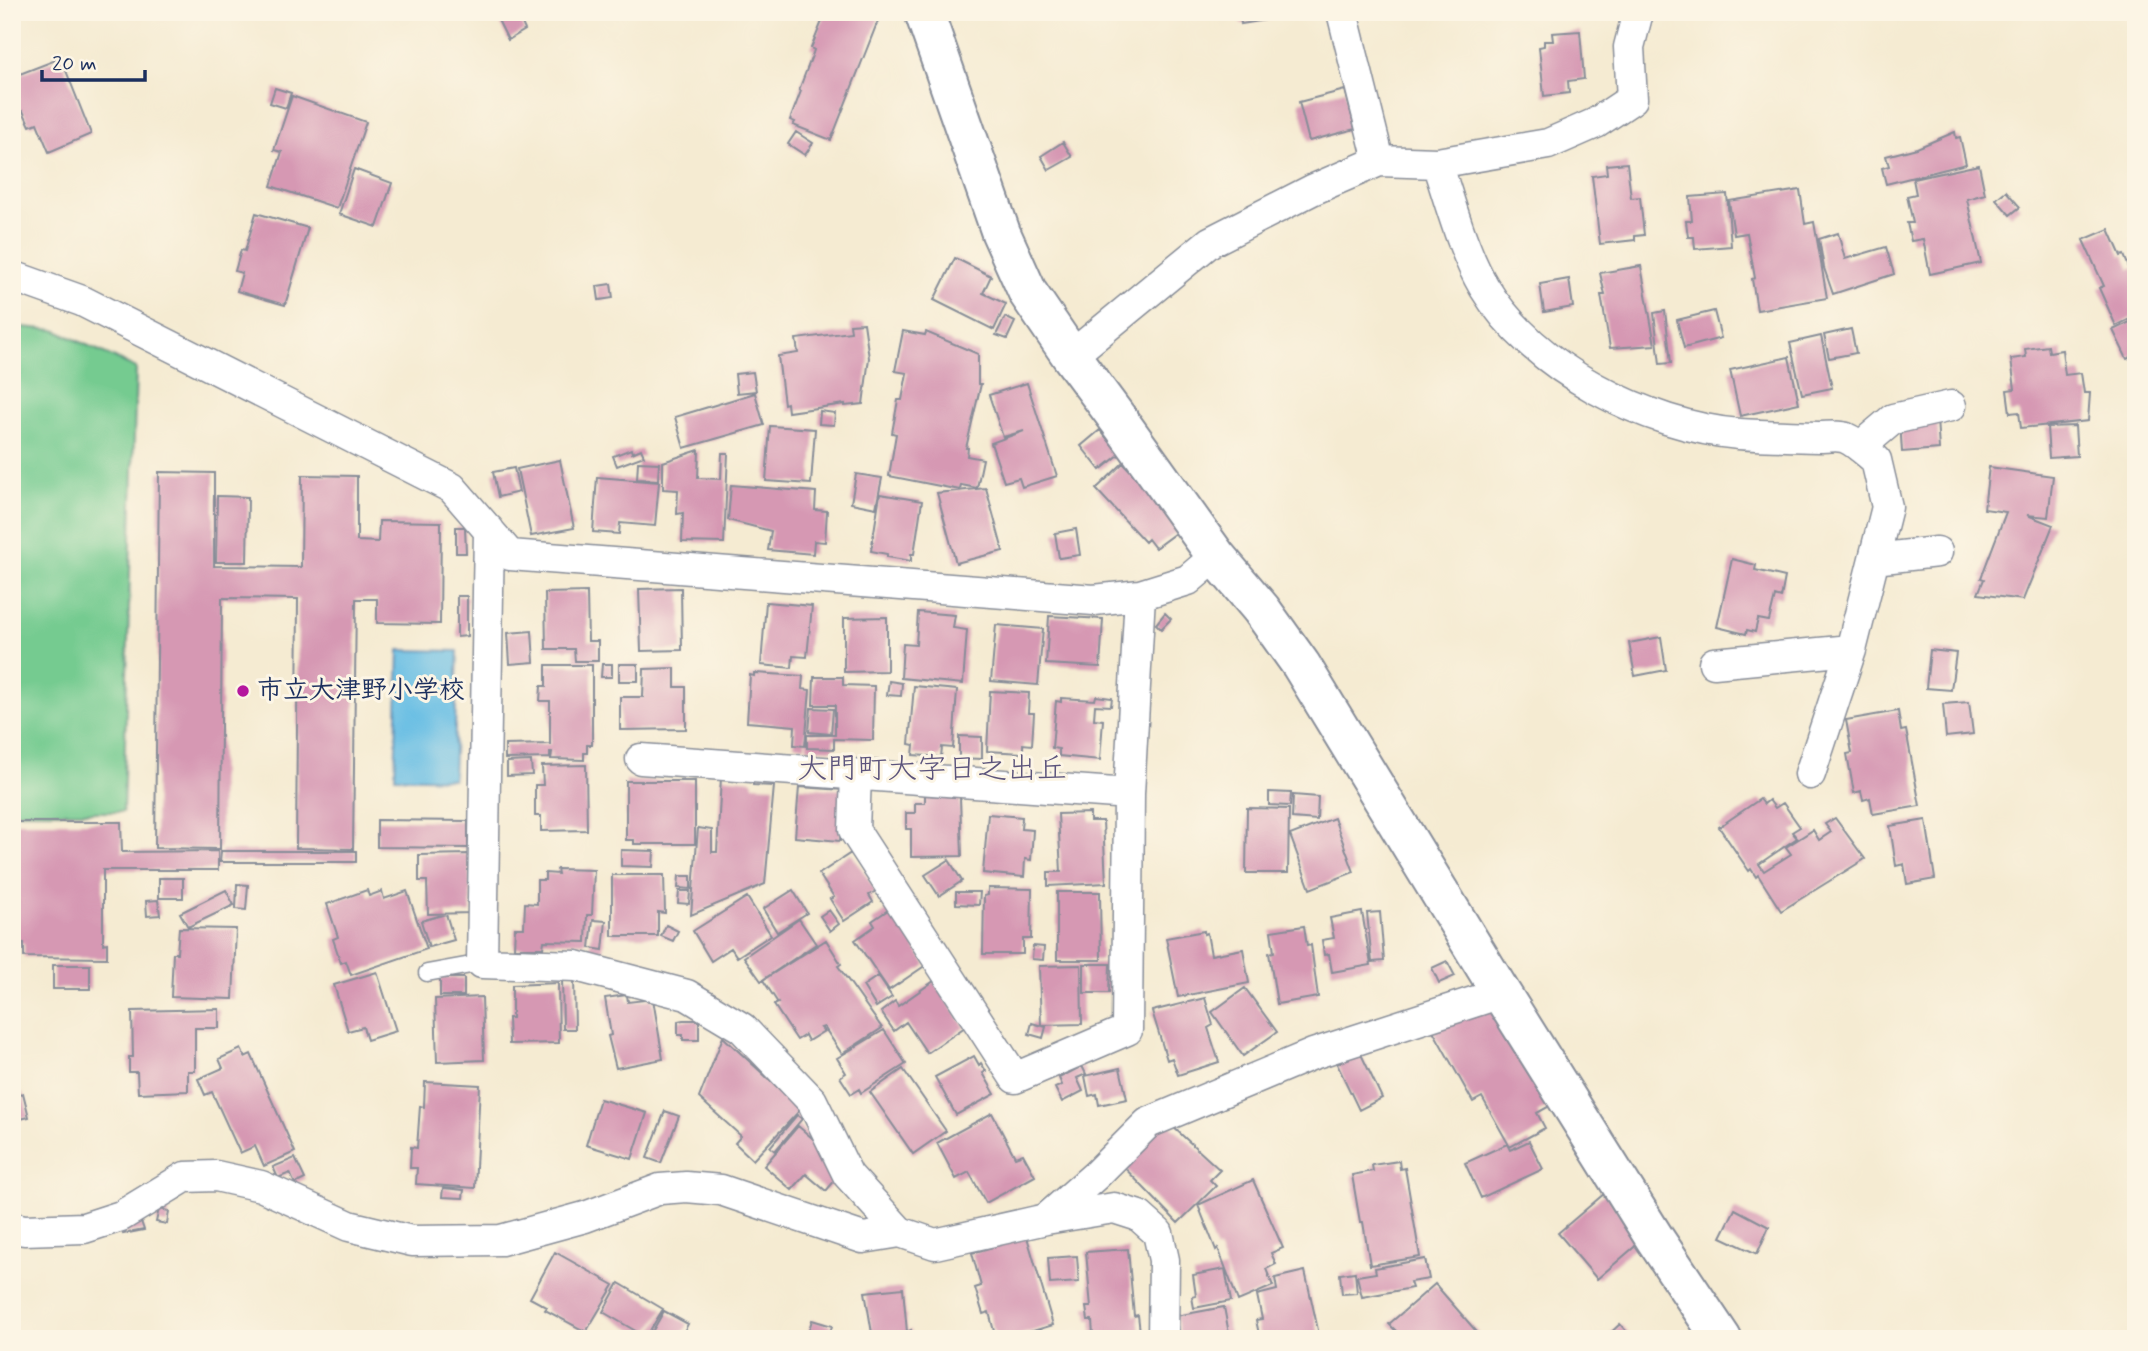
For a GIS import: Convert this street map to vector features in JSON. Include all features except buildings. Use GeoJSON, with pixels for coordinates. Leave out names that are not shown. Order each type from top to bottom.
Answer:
{"type":"FeatureCollection","features":[{"type":"Feature","properties":{"kind":"street"},"geometry":{"type":"LineString","coordinates":[[924,12],[1001,233],[1028,293],[1070,356],[1216,556],[1261,608],[1301,666],[1501,993],[1655,1239],[1722,1339]]}},
{"type":"Feature","properties":{"kind":"street"},"geometry":{"type":"LineString","coordinates":[[1342,12],[1379,162]]}},
{"type":"Feature","properties":{"kind":"street"},"geometry":{"type":"LineString","coordinates":[[1070,356],[1210,242],[1312,190],[1379,162],[1437,163],[1548,144],[1596,123],[1632,99],[1629,47],[1638,12]]}},
{"type":"Feature","properties":{"kind":"street"},"geometry":{"type":"LineString","coordinates":[[1437,163],[1462,239],[1484,287],[1508,320],[1547,358],[1610,397],[1672,420],[1714,431],[1763,436],[1845,437],[1876,460],[1886,507],[1851,650],[1810,774]]}},
{"type":"Feature","properties":{"kind":"street"},"geometry":{"type":"LineString","coordinates":[[12,276],[82,300],[452,488],[510,555],[1094,600],[1140,595],[1188,580],[1216,556]]}},
{"type":"Feature","properties":{"kind":"street"},"geometry":{"type":"LineString","coordinates":[[1860,447],[1893,419],[1951,406]]}},
{"type":"Feature","properties":{"kind":"street"},"geometry":{"type":"LineString","coordinates":[[489,530],[482,963],[576,966],[687,995],[743,1028],[812,1101],[848,1175],[901,1232],[935,1244],[1046,1219],[1114,1208],[1139,1216],[1158,1233],[1164,1260],[1163,1339]]}},
{"type":"Feature","properties":{"kind":"street"},"geometry":{"type":"LineString","coordinates":[[1874,559],[1937,552]]}},
{"type":"Feature","properties":{"kind":"street"},"geometry":{"type":"LineString","coordinates":[[856,775],[854,830],[1015,1078],[1127,1030],[1129,794],[1140,595]]}},
{"type":"Feature","properties":{"kind":"street"},"geometry":{"type":"LineString","coordinates":[[1714,663],[1851,650]]}},
{"type":"Feature","properties":{"kind":"street"},"geometry":{"type":"LineString","coordinates":[[641,759],[1129,794]]}},
{"type":"Feature","properties":{"kind":"street"},"geometry":{"type":"LineString","coordinates":[[1046,1219],[1096,1175],[1148,1123],[1313,1054],[1501,993]]}},
{"type":"Feature","properties":{"kind":"street"},"geometry":{"type":"LineString","coordinates":[[12,1227],[24,1230],[84,1228],[121,1216],[185,1177],[216,1176],[261,1186],[349,1226],[412,1241],[501,1241],[585,1217],[660,1189],[686,1187],[721,1190],[863,1238],[901,1232]]}},
{"type":"Feature","properties":{"kind":"lane"},"geometry":{"type":"LineString","coordinates":[[427,973],[482,963]]}},
{"type":"Feature","properties":{"kind":"green space"},"geometry":{"type":"Polygon","coordinates":[[[12,326],[55,330],[136,368],[123,812],[12,812],[12,326]]]}},
{"type":"Feature","properties":{"kind":"water"},"geometry":{"type":"Polygon","coordinates":[[[399,650],[458,651],[453,779],[395,777],[399,650]]]}},
{"type":"Feature","properties":{"kind":"place","name":"市立大津野小学校"},"geometry":{"type":"Point","coordinates":[243,691]}},
{"type":"Feature","properties":{"kind":"district","name":"大門町大字日之出丘"},"geometry":{"type":"Point","coordinates":[932,769]}}]}
